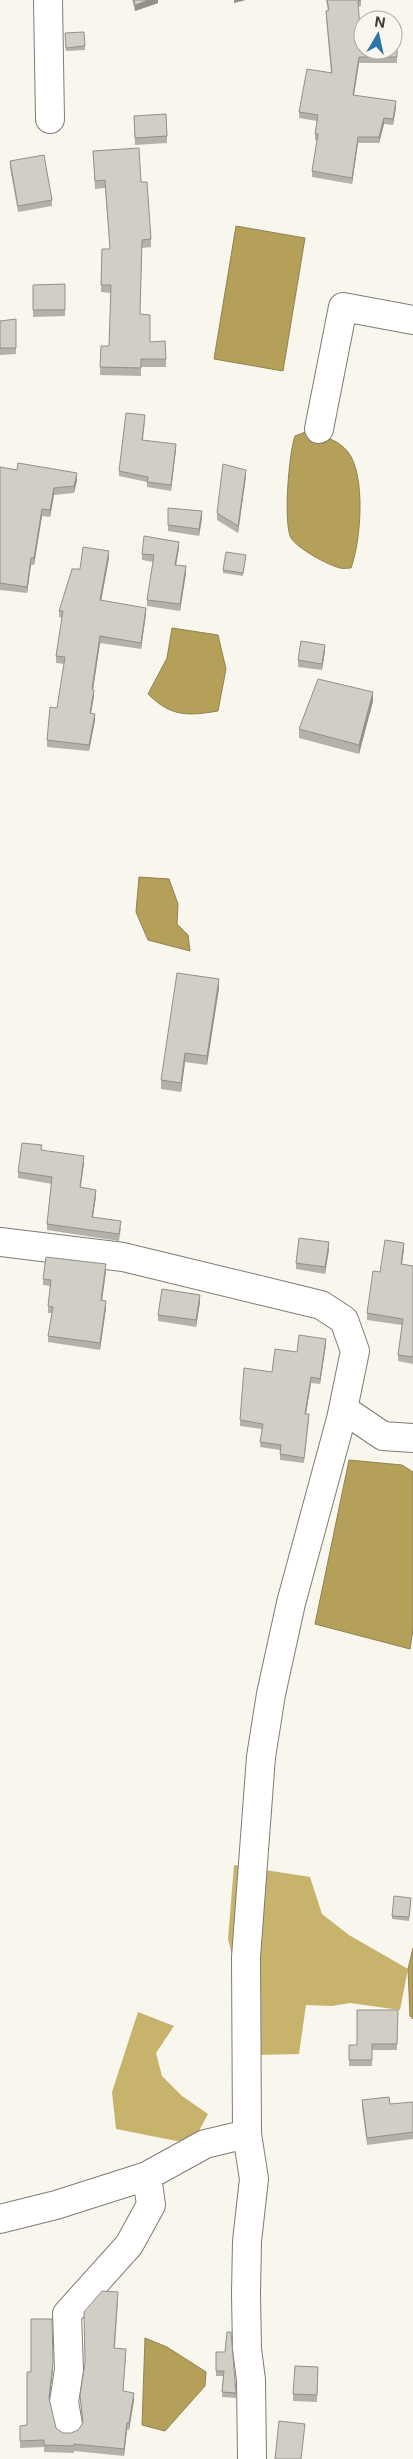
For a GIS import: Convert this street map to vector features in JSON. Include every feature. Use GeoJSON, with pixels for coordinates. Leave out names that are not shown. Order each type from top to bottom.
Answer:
{"type":"FeatureCollection","features":[{"type":"Feature","properties":{"kind":"street"},"geometry":{"type":"LineString","coordinates":[[48,0],[50,119]]}},
{"type":"Feature","properties":{"kind":"street"},"geometry":{"type":"LineString","coordinates":[[318,428],[344,307],[413,320]]}},
{"type":"Feature","properties":{"kind":"street"},"geometry":{"type":"LineString","coordinates":[[0,1242],[123,1258],[321,1305],[344,1320],[355,1350],[343,1408],[290,1603],[271,1694],[261,1756],[246,1957],[247,2134],[254,2179],[247,2241],[246,2294],[247,2349],[251,2380],[252,2459]]}},
{"type":"Feature","properties":{"kind":"street"},"geometry":{"type":"LineString","coordinates":[[343,1408],[383,1436],[413,1438]]}},
{"type":"Feature","properties":{"kind":"street"},"geometry":{"type":"LineString","coordinates":[[0,2219],[56,2205],[147,2176],[206,2144],[247,2134]]}},
{"type":"Feature","properties":{"kind":"street"},"geometry":{"type":"LineString","coordinates":[[68,2425],[64,2402],[69,2370],[67,2314],[129,2245],[151,2205],[147,2176]]}},
{"type":"Feature","properties":{"kind":"shaded area"},"geometry":{"type":"Polygon","coordinates":[[[236,226],[305,238],[283,371],[214,359],[236,226]]]}},
{"type":"Feature","properties":{"kind":"shaded area"},"geometry":{"type":"Polygon","coordinates":[[[308,431],[330,438],[340,444],[354,462],[360,508],[357,542],[351,568],[340,568],[321,560],[306,552],[291,538],[287,518],[287,503],[293,444],[295,436],[308,431]]]}},
{"type":"Feature","properties":{"kind":"shaded area"},"geometry":{"type":"Polygon","coordinates":[[[172,628],[218,635],[226,669],[218,711],[198,714],[180,713],[164,707],[148,694],[167,658],[172,628]]]}},
{"type":"Feature","properties":{"kind":"shaded area"},"geometry":{"type":"Polygon","coordinates":[[[139,877],[169,879],[178,904],[177,924],[188,935],[190,951],[148,940],[136,912],[139,877]]]}},
{"type":"Feature","properties":{"kind":"shaded area"},"geometry":{"type":"Polygon","coordinates":[[[349,1460],[402,1465],[413,1472],[413,1629],[410,1649],[315,1624],[349,1460]]]}},
{"type":"Feature","properties":{"kind":"shaded area"},"geometry":{"type":"Polygon","coordinates":[[[234,1865],[310,1877],[322,1914],[349,1935],[408,1969],[400,2010],[350,2003],[332,2006],[306,2005],[299,2054],[258,2055],[228,1939],[234,1865]]]}},
{"type":"Feature","properties":{"kind":"shaded area"},"geometry":{"type":"Polygon","coordinates":[[[413,1948],[413,2019],[410,2016],[408,1969],[413,1948]]]}},
{"type":"Feature","properties":{"kind":"shaded area"},"geometry":{"type":"Polygon","coordinates":[[[138,2012],[174,2026],[156,2053],[162,2076],[182,2096],[208,2114],[192,2144],[116,2129],[112,2092],[138,2012]]]}},
{"type":"Feature","properties":{"kind":"shaded area"},"geometry":{"type":"Polygon","coordinates":[[[145,2338],[167,2347],[206,2372],[205,2386],[165,2431],[142,2425],[145,2338]]]}},
{"type":"Feature","properties":{"kind":"building"},"geometry":{"type":"Polygon","coordinates":[[[134,0],[149,0],[135,5],[134,0]]]}},
{"type":"Feature","properties":{"kind":"building"},"geometry":{"type":"Polygon","coordinates":[[[327,0],[361,0],[358,1],[359,10],[353,10],[353,60],[359,60],[353,95],[396,101],[393,119],[384,118],[379,137],[358,137],[352,178],[312,171],[318,134],[315,134],[318,115],[299,112],[307,69],[332,73],[326,11],[329,10],[327,0]]]}},
{"type":"Feature","properties":{"kind":"building"},"geometry":{"type":"Polygon","coordinates":[[[84,32],[85,46],[66,48],[65,33],[84,32]]]}},
{"type":"Feature","properties":{"kind":"building"},"geometry":{"type":"Polygon","coordinates":[[[166,114],[167,136],[135,138],[134,116],[166,114]]]}},
{"type":"Feature","properties":{"kind":"building"},"geometry":{"type":"Polygon","coordinates":[[[139,148],[141,182],[147,182],[151,239],[142,240],[140,314],[150,315],[150,342],[165,341],[166,359],[141,359],[141,368],[100,367],[101,346],[109,346],[111,285],[101,285],[102,249],[110,249],[105,180],[95,181],[93,151],[139,148]]]}},
{"type":"Feature","properties":{"kind":"building"},"geometry":{"type":"Polygon","coordinates":[[[44,155],[52,200],[18,206],[10,161],[44,155]]]}},
{"type":"Feature","properties":{"kind":"building"},"geometry":{"type":"Polygon","coordinates":[[[65,284],[65,310],[33,310],[33,285],[65,284]]]}},
{"type":"Feature","properties":{"kind":"building"},"geometry":{"type":"Polygon","coordinates":[[[16,319],[16,348],[0,348],[0,321],[16,319]]]}},
{"type":"Feature","properties":{"kind":"building"},"geometry":{"type":"Polygon","coordinates":[[[126,413],[145,415],[142,440],[176,444],[171,485],[147,482],[148,477],[119,471],[126,413]]]}},
{"type":"Feature","properties":{"kind":"building"},"geometry":{"type":"Polygon","coordinates":[[[18,463],[77,473],[74,486],[54,488],[50,510],[42,509],[34,558],[31,558],[27,587],[0,583],[0,467],[17,470],[18,463]]]}},
{"type":"Feature","properties":{"kind":"building"},"geometry":{"type":"Polygon","coordinates":[[[223,464],[246,470],[238,526],[217,513],[223,464]]]}},
{"type":"Feature","properties":{"kind":"building"},"geometry":{"type":"Polygon","coordinates":[[[168,508],[202,511],[199,529],[168,525],[168,508]]]}},
{"type":"Feature","properties":{"kind":"building"},"geometry":{"type":"Polygon","coordinates":[[[144,536],[179,542],[175,565],[186,566],[180,604],[147,600],[154,555],[142,554],[144,536]]]}},
{"type":"Feature","properties":{"kind":"building"},"geometry":{"type":"Polygon","coordinates":[[[83,547],[109,551],[100,600],[146,608],[141,643],[100,636],[90,713],[95,714],[89,745],[47,740],[50,707],[57,708],[65,657],[56,656],[63,611],[59,611],[72,569],[80,569],[83,547]]]}},
{"type":"Feature","properties":{"kind":"building"},"geometry":{"type":"Polygon","coordinates":[[[226,552],[246,555],[243,573],[223,570],[226,552]]]}},
{"type":"Feature","properties":{"kind":"building"},"geometry":{"type":"Polygon","coordinates":[[[301,641],[325,645],[322,664],[298,660],[301,641]]]}},
{"type":"Feature","properties":{"kind":"building"},"geometry":{"type":"Polygon","coordinates":[[[318,679],[373,692],[359,745],[299,729],[318,679]]]}},
{"type":"Feature","properties":{"kind":"building"},"geometry":{"type":"Polygon","coordinates":[[[177,973],[219,979],[207,1056],[185,1053],[181,1083],[161,1080],[177,973]]]}},
{"type":"Feature","properties":{"kind":"building"},"geometry":{"type":"Polygon","coordinates":[[[22,1143],[42,1145],[41,1150],[84,1156],[80,1187],[96,1190],[92,1217],[121,1221],[119,1234],[47,1224],[52,1177],[18,1172],[22,1143]]]}},
{"type":"Feature","properties":{"kind":"building"},"geometry":{"type":"Polygon","coordinates":[[[299,1238],[329,1242],[325,1267],[296,1263],[299,1238]]]}},
{"type":"Feature","properties":{"kind":"building"},"geometry":{"type":"Polygon","coordinates":[[[385,1240],[404,1243],[401,1264],[413,1266],[413,1357],[398,1355],[403,1319],[367,1313],[373,1271],[380,1272],[385,1240]]]}},
{"type":"Feature","properties":{"kind":"building"},"geometry":{"type":"Polygon","coordinates":[[[46,1257],[106,1264],[101,1300],[106,1301],[100,1343],[48,1336],[53,1307],[48,1306],[51,1280],[43,1279],[46,1257]]]}},
{"type":"Feature","properties":{"kind":"building"},"geometry":{"type":"Polygon","coordinates":[[[162,1289],[200,1295],[196,1320],[158,1315],[162,1289]]]}},
{"type":"Feature","properties":{"kind":"building"},"geometry":{"type":"Polygon","coordinates":[[[299,1335],[326,1339],[320,1379],[311,1377],[305,1414],[309,1414],[304,1458],[280,1454],[281,1445],[260,1442],[263,1424],[240,1420],[244,1368],[272,1372],[275,1349],[297,1352],[299,1335]]]}},
{"type":"Feature","properties":{"kind":"building"},"geometry":{"type":"Polygon","coordinates":[[[394,1896],[411,1898],[409,1917],[392,1916],[394,1896]]]}},
{"type":"Feature","properties":{"kind":"building"},"geometry":{"type":"Polygon","coordinates":[[[357,2010],[398,2010],[397,2044],[372,2044],[372,2060],[349,2060],[349,2045],[357,2045],[357,2010]]]}},
{"type":"Feature","properties":{"kind":"building"},"geometry":{"type":"Polygon","coordinates":[[[389,2097],[390,2104],[413,2102],[413,2132],[367,2138],[362,2100],[389,2097]]]}},
{"type":"Feature","properties":{"kind":"building"},"geometry":{"type":"Polygon","coordinates":[[[102,2291],[118,2292],[114,2348],[126,2349],[123,2391],[134,2393],[129,2423],[127,2423],[124,2449],[74,2444],[74,2446],[44,2445],[44,2440],[20,2441],[20,2426],[27,2425],[27,2372],[31,2372],[31,2319],[52,2319],[53,2362],[49,2398],[56,2428],[63,2433],[71,2433],[78,2430],[83,2423],[80,2395],[85,2363],[84,2312],[102,2291]]]}},
{"type":"Feature","properties":{"kind":"building"},"geometry":{"type":"Polygon","coordinates":[[[227,2332],[231,2332],[236,2393],[222,2392],[224,2371],[216,2371],[216,2352],[225,2352],[227,2332]]]}},
{"type":"Feature","properties":{"kind":"building"},"geometry":{"type":"Polygon","coordinates":[[[295,2366],[318,2367],[317,2395],[293,2394],[295,2366]]]}},
{"type":"Feature","properties":{"kind":"building"},"geometry":{"type":"Polygon","coordinates":[[[279,2421],[305,2424],[301,2459],[275,2459],[279,2421]]]}}]}
